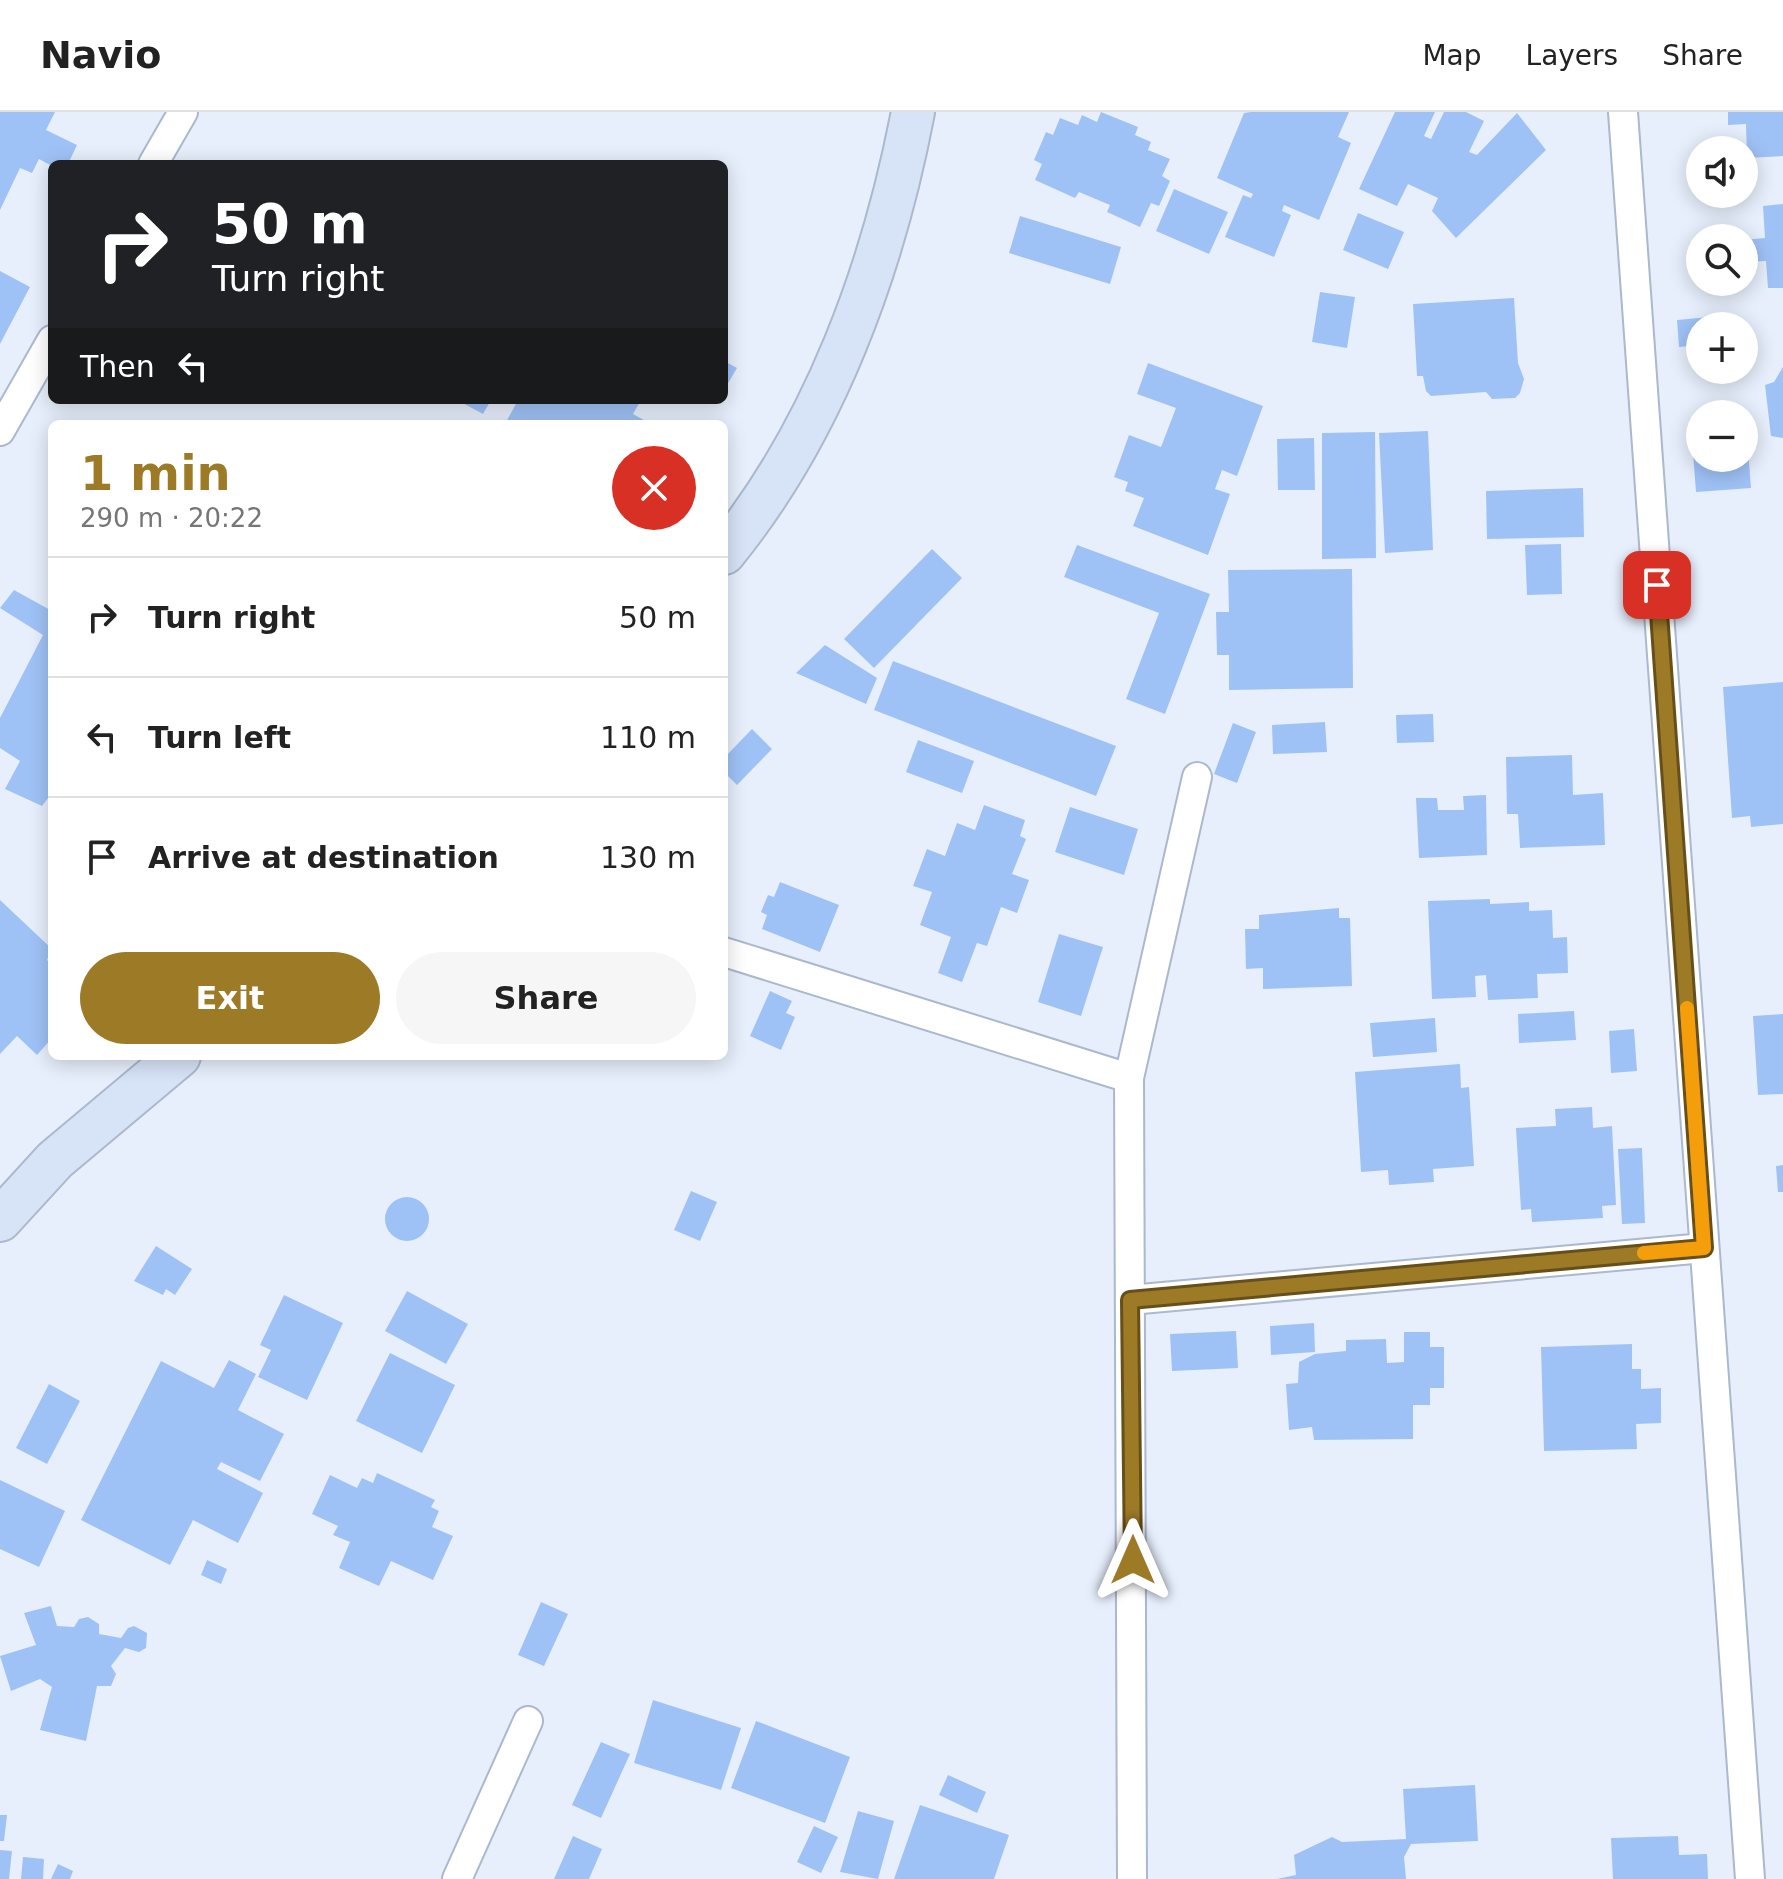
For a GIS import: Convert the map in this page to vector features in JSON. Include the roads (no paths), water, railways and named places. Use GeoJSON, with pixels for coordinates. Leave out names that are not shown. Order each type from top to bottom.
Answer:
{"type":"FeatureCollection","features":[{"type":"Feature","properties":{"kind":"main road"},"geometry":{"type":"LineString","coordinates":[[728,547],[783,469],[856,314],[889,219],[913,112]]}},
{"type":"Feature","properties":{"kind":"main road"},"geometry":{"type":"LineString","coordinates":[[0,1220],[55,1160],[174,1060]]}},
{"type":"Feature","properties":{"kind":"street"},"geometry":{"type":"LineString","coordinates":[[155,160],[183,112]]}},
{"type":"Feature","properties":{"kind":"street"},"geometry":{"type":"LineString","coordinates":[[1623,112],[1750,1879]]}},
{"type":"Feature","properties":{"kind":"street"},"geometry":{"type":"LineString","coordinates":[[0,431],[48,347]]}},
{"type":"Feature","properties":{"kind":"street"},"geometry":{"type":"LineString","coordinates":[[1132,1879],[1129,1078],[1197,777]]}},
{"type":"Feature","properties":{"kind":"street"},"geometry":{"type":"LineString","coordinates":[[728,953],[1129,1078]]}},
{"type":"Feature","properties":{"kind":"street"},"geometry":{"type":"LineString","coordinates":[[1130,1300],[1704,1248]]}},
{"type":"Feature","properties":{"kind":"street"},"geometry":{"type":"LineString","coordinates":[[457,1879],[528,1721]]}}]}
